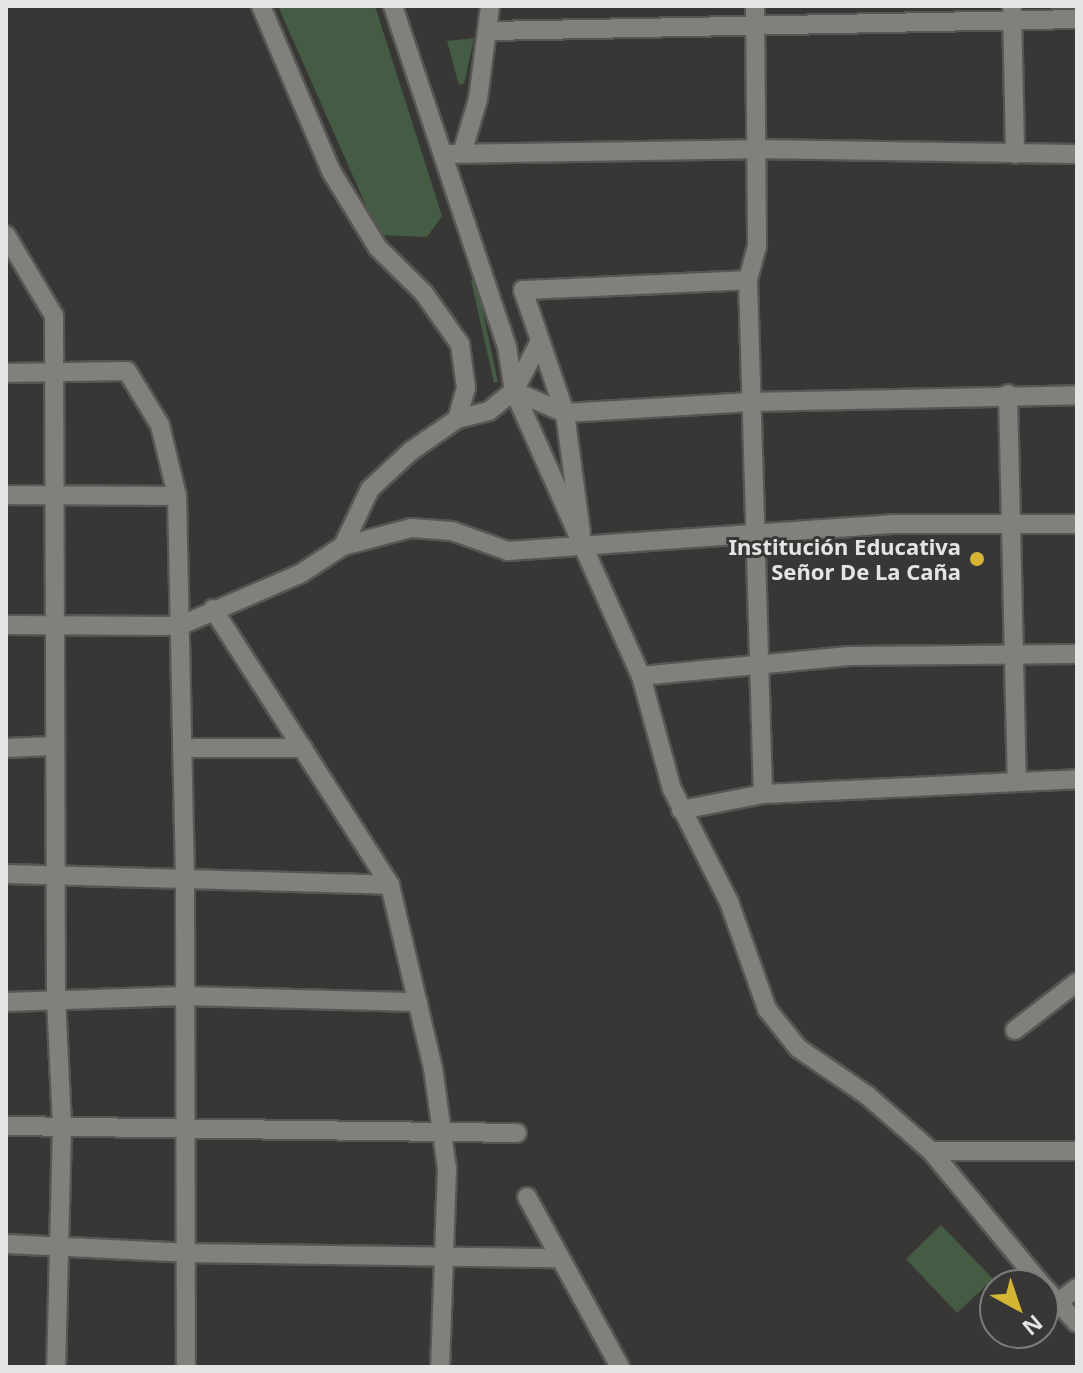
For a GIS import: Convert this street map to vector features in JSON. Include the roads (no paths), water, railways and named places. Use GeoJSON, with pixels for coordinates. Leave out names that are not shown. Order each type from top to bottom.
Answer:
{"type":"FeatureCollection","features":[{"type":"Feature","properties":{"kind":"street"},"geometry":{"type":"LineString","coordinates":[[261,6],[331,171],[378,248],[423,292],[460,344],[466,388],[457,419]]}},
{"type":"Feature","properties":{"kind":"street"},"geometry":{"type":"LineString","coordinates":[[393,6],[428,120],[454,152],[507,347],[514,391],[641,676],[681,810],[719,879],[756,985],[780,1031],[868,1096],[931,1151],[1028,1269]]}},
{"type":"Feature","properties":{"kind":"street"},"geometry":{"type":"LineString","coordinates":[[454,152],[490,31],[490,6]]}},
{"type":"Feature","properties":{"kind":"street"},"geometry":{"type":"LineString","coordinates":[[490,31],[754,14],[1012,14],[1077,19]]}},
{"type":"Feature","properties":{"kind":"street"},"geometry":{"type":"LineString","coordinates":[[754,14],[757,246],[748,280],[763,794]]}},
{"type":"Feature","properties":{"kind":"street"},"geometry":{"type":"LineString","coordinates":[[1012,14],[1015,154]]}},
{"type":"Feature","properties":{"kind":"street"},"geometry":{"type":"LineString","coordinates":[[454,152],[756,149],[1077,154]]}},
{"type":"Feature","properties":{"kind":"street"},"geometry":{"type":"LineString","coordinates":[[9,246],[54,316],[52,494],[56,624],[56,998],[62,1127],[56,1367]]}},
{"type":"Feature","properties":{"kind":"street"},"geometry":{"type":"LineString","coordinates":[[582,543],[565,413],[523,290],[748,280]]}},
{"type":"Feature","properties":{"kind":"street"},"geometry":{"type":"LineString","coordinates":[[343,546],[370,489],[411,451],[457,419],[489,411],[514,391],[539,343]]}},
{"type":"Feature","properties":{"kind":"street"},"geometry":{"type":"LineString","coordinates":[[6,373],[127,371],[160,425],[177,496],[185,876],[186,1367]]}},
{"type":"Feature","properties":{"kind":"street"},"geometry":{"type":"LineString","coordinates":[[514,391],[565,413],[751,402],[1008,394],[1077,395]]}},
{"type":"Feature","properties":{"kind":"street"},"geometry":{"type":"LineString","coordinates":[[1008,394],[1017,781]]}},
{"type":"Feature","properties":{"kind":"street"},"geometry":{"type":"LineString","coordinates":[[6,495],[177,496]]}},
{"type":"Feature","properties":{"kind":"street"},"geometry":{"type":"LineString","coordinates":[[6,625],[179,626],[300,574],[343,546],[411,528],[452,531],[508,551],[754,532],[1012,522],[1077,524]]}},
{"type":"Feature","properties":{"kind":"street"},"geometry":{"type":"LineString","coordinates":[[213,609],[390,885],[418,1002],[442,1133],[446,1254],[440,1367]]}},
{"type":"Feature","properties":{"kind":"street"},"geometry":{"type":"LineString","coordinates":[[641,676],[849,656],[1077,654]]}},
{"type":"Feature","properties":{"kind":"street"},"geometry":{"type":"LineString","coordinates":[[6,748],[54,746]]}},
{"type":"Feature","properties":{"kind":"street"},"geometry":{"type":"LineString","coordinates":[[182,748],[303,748]]}},
{"type":"Feature","properties":{"kind":"street"},"geometry":{"type":"LineString","coordinates":[[681,810],[763,794],[1077,779]]}},
{"type":"Feature","properties":{"kind":"street"},"geometry":{"type":"LineString","coordinates":[[6,874],[185,876],[390,885]]}},
{"type":"Feature","properties":{"kind":"street"},"geometry":{"type":"LineString","coordinates":[[1015,1030],[1077,982]]}},
{"type":"Feature","properties":{"kind":"street"},"geometry":{"type":"LineString","coordinates":[[6,1002],[184,996],[418,1002]]}},
{"type":"Feature","properties":{"kind":"street"},"geometry":{"type":"LineString","coordinates":[[6,1126],[517,1133]]}},
{"type":"Feature","properties":{"kind":"street"},"geometry":{"type":"LineString","coordinates":[[931,1151],[1077,1151]]}},
{"type":"Feature","properties":{"kind":"street"},"geometry":{"type":"LineString","coordinates":[[527,1197],[620,1367]]}},
{"type":"Feature","properties":{"kind":"street"},"geometry":{"type":"LineString","coordinates":[[6,1244],[187,1253],[446,1254],[558,1258]]}},
{"type":"Feature","properties":{"kind":"street"},"geometry":{"type":"LineString","coordinates":[[1059,1302],[1077,1288]]}},
{"type":"Feature","properties":{"kind":"street"},"geometry":{"type":"LineString","coordinates":[[1059,1305],[1077,1323]]}},
{"type":"Feature","properties":{"kind":"place","name":"Institución Educativa Señor De La Caña"},"geometry":{"type":"Point","coordinates":[977,559]}}]}
